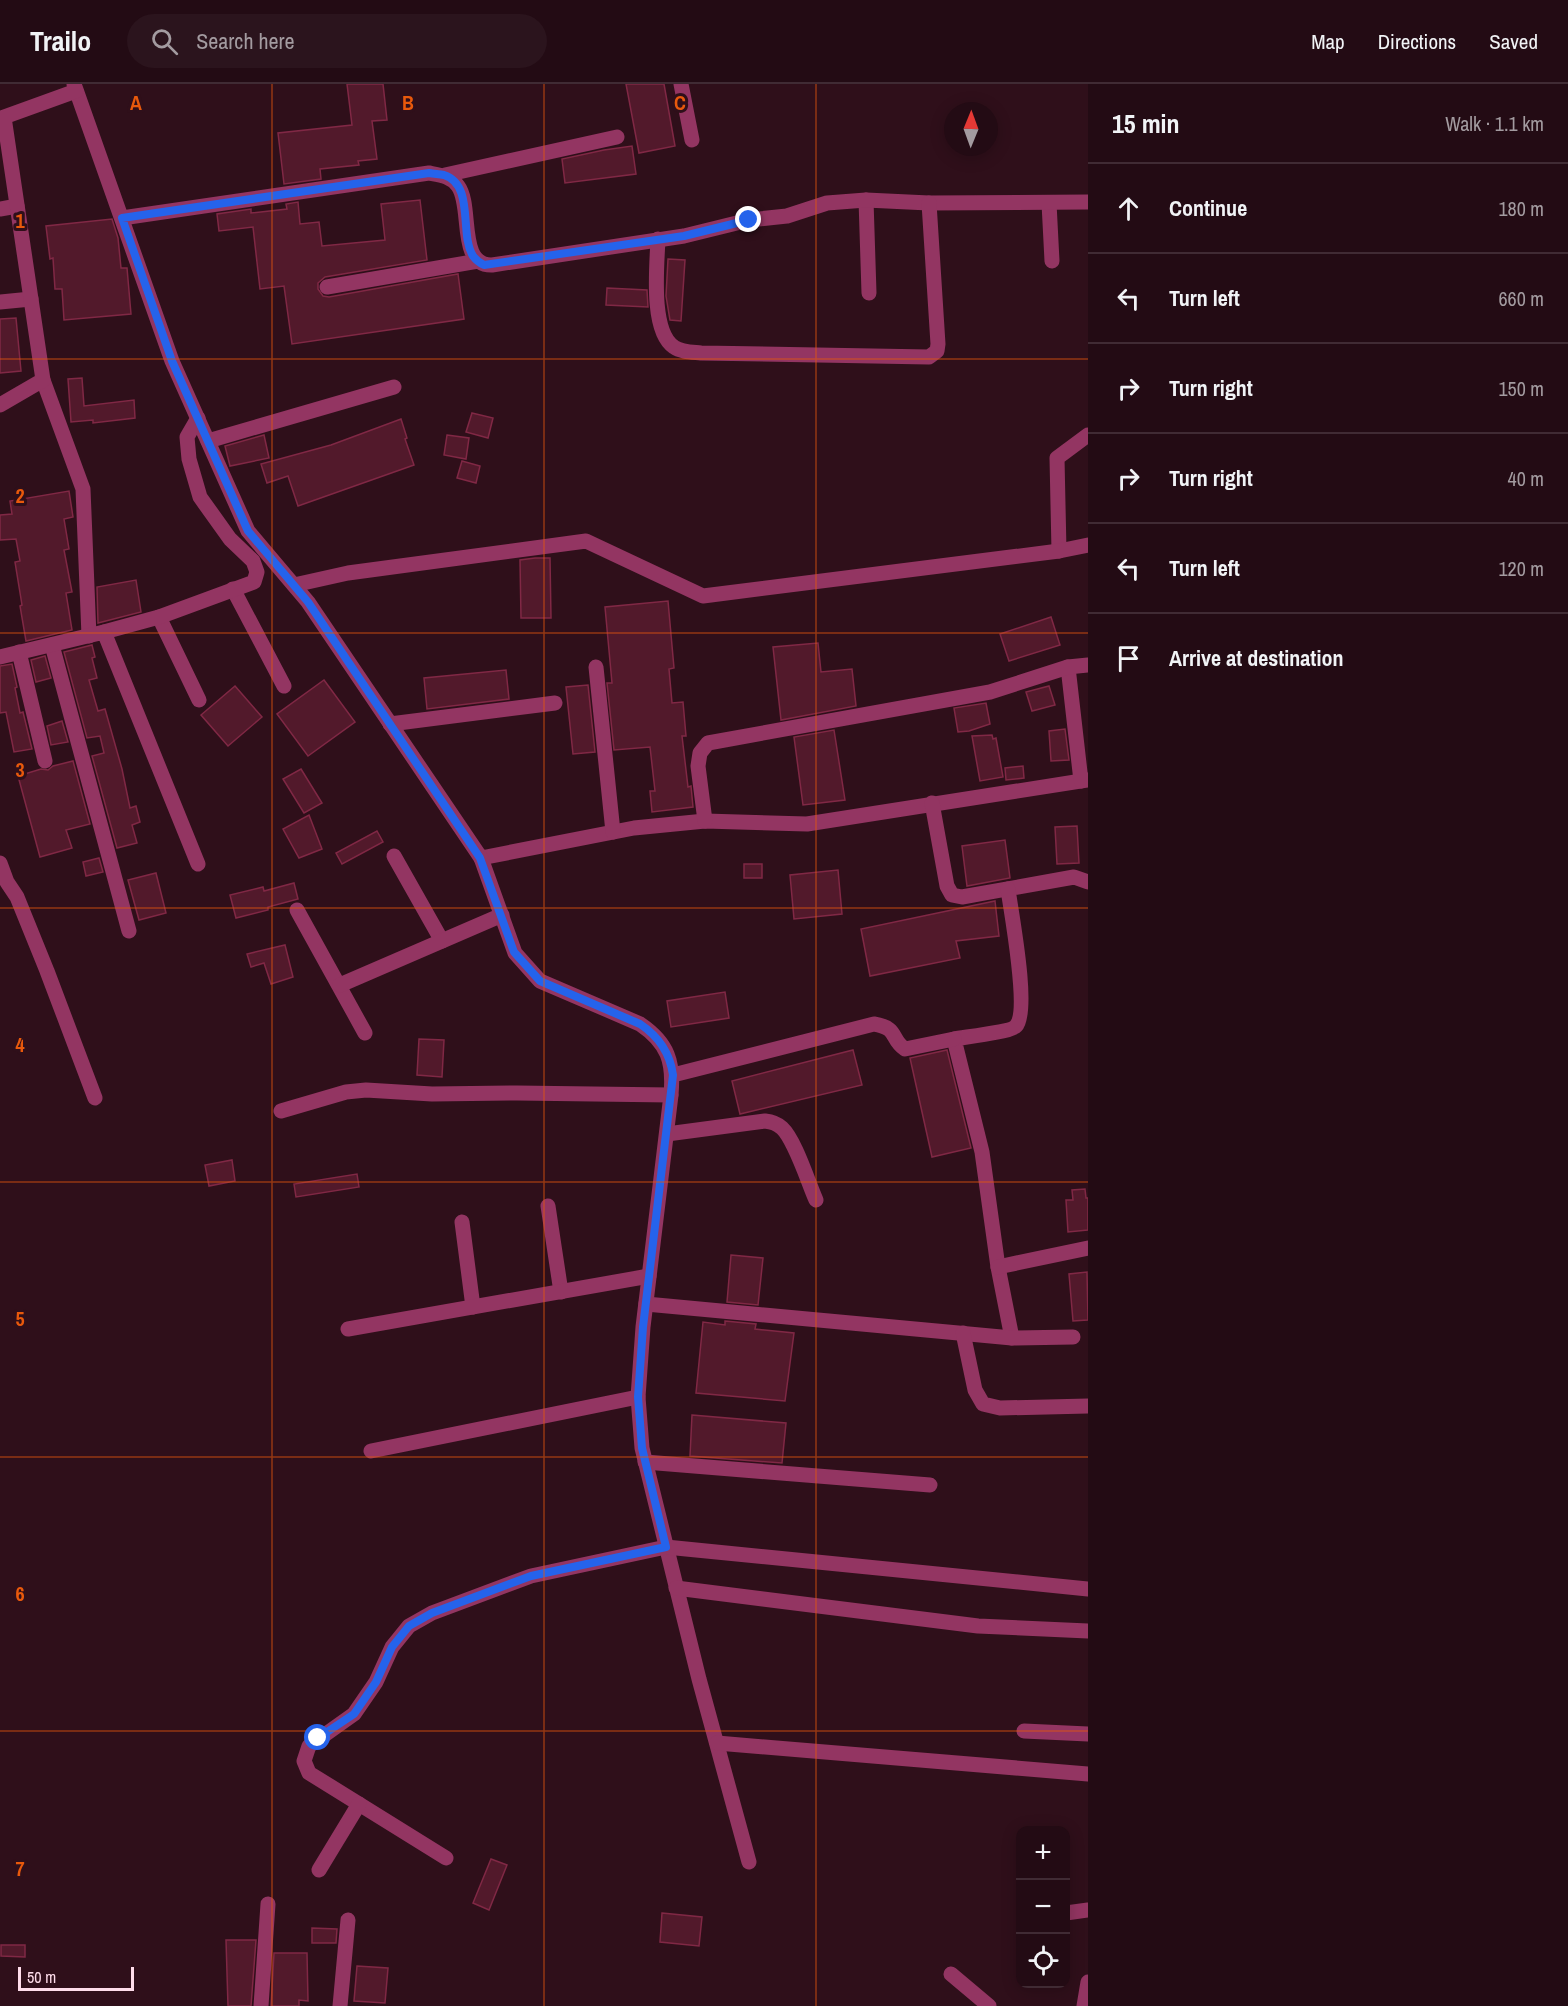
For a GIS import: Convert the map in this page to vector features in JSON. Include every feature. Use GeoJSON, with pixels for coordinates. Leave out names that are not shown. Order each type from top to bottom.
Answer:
{"type":"FeatureCollection","features":[{"type":"Feature","properties":{"kind":"street"},"geometry":{"type":"LineString","coordinates":[[681,84],[692,140]]}},
{"type":"Feature","properties":{"kind":"street"},"geometry":{"type":"LineString","coordinates":[[198,864],[96,634],[83,489],[43,380],[2,117],[75,87],[172,361],[248,531],[308,602],[480,858],[514,952],[540,981],[640,1024],[651,1031],[671,1062],[673,1075],[649,1276],[638,1397],[642,1448],[676,1588],[749,1862]]}},
{"type":"Feature","properties":{"kind":"street"},"geometry":{"type":"LineString","coordinates":[[122,218],[429,173],[445,176],[617,137]]}},
{"type":"Feature","properties":{"kind":"street"},"geometry":{"type":"LineString","coordinates":[[445,176],[459,187],[470,249],[478,261],[484,265],[684,236],[749,220],[787,216],[827,203],[866,200],[1088,202]]}},
{"type":"Feature","properties":{"kind":"street"},"geometry":{"type":"LineString","coordinates":[[866,200],[869,292]]}},
{"type":"Feature","properties":{"kind":"street"},"geometry":{"type":"LineString","coordinates":[[658,240],[659,318],[664,335],[673,347],[683,351],[701,353],[929,357],[937,351],[938,344],[929,202]]}},
{"type":"Feature","properties":{"kind":"street"},"geometry":{"type":"LineString","coordinates":[[1049,203],[1052,261]]}},
{"type":"Feature","properties":{"kind":"street"},"geometry":{"type":"LineString","coordinates":[[0,208],[17,206]]}},
{"type":"Feature","properties":{"kind":"street"},"geometry":{"type":"LineString","coordinates":[[327,287],[478,261]]}},
{"type":"Feature","properties":{"kind":"street"},"geometry":{"type":"LineString","coordinates":[[0,302],[31,299]]}},
{"type":"Feature","properties":{"kind":"street"},"geometry":{"type":"LineString","coordinates":[[0,405],[43,380]]}},
{"type":"Feature","properties":{"kind":"street"},"geometry":{"type":"LineString","coordinates":[[208,441],[394,387]]}},
{"type":"Feature","properties":{"kind":"street"},"geometry":{"type":"LineString","coordinates":[[0,657],[159,617],[254,582],[257,572],[253,561],[230,539],[200,497],[189,459],[187,437],[198,418]]}},
{"type":"Feature","properties":{"kind":"street"},"geometry":{"type":"LineString","coordinates":[[1059,551],[1057,458],[1088,435]]}},
{"type":"Feature","properties":{"kind":"street"},"geometry":{"type":"LineString","coordinates":[[294,585],[348,573],[586,541],[703,596],[1059,551],[1088,545]]}},
{"type":"Feature","properties":{"kind":"street"},"geometry":{"type":"LineString","coordinates":[[233,589],[284,686]]}},
{"type":"Feature","properties":{"kind":"street"},"geometry":{"type":"LineString","coordinates":[[159,617],[199,700]]}},
{"type":"Feature","properties":{"kind":"street"},"geometry":{"type":"LineString","coordinates":[[52,645],[129,931]]}},
{"type":"Feature","properties":{"kind":"street"},"geometry":{"type":"LineString","coordinates":[[19,652],[45,761]]}},
{"type":"Feature","properties":{"kind":"street"},"geometry":{"type":"LineString","coordinates":[[705,821],[698,766],[700,753],[708,743],[990,692],[1068,667],[1088,664]]}},
{"type":"Feature","properties":{"kind":"street"},"geometry":{"type":"LineString","coordinates":[[596,667],[613,832]]}},
{"type":"Feature","properties":{"kind":"street"},"geometry":{"type":"LineString","coordinates":[[480,858],[634,828],[705,821],[807,824],[1084,781],[1068,667]]}},
{"type":"Feature","properties":{"kind":"street"},"geometry":{"type":"LineString","coordinates":[[390,724],[555,703]]}},
{"type":"Feature","properties":{"kind":"street"},"geometry":{"type":"LineString","coordinates":[[932,803],[947,886],[952,895],[962,897],[1074,877],[1088,882]]}},
{"type":"Feature","properties":{"kind":"street"},"geometry":{"type":"LineString","coordinates":[[394,856],[442,941]]}},
{"type":"Feature","properties":{"kind":"street"},"geometry":{"type":"LineString","coordinates":[[0,863],[48,971],[95,1098]]}},
{"type":"Feature","properties":{"kind":"street"},"geometry":{"type":"LineString","coordinates":[[673,1075],[874,1024],[886,1026],[895,1034],[900,1046],[905,1049],[1012,1029],[1019,1021],[1022,993],[1008,889]]}},
{"type":"Feature","properties":{"kind":"street"},"geometry":{"type":"LineString","coordinates":[[297,910],[365,1033]]}},
{"type":"Feature","properties":{"kind":"street"},"geometry":{"type":"LineString","coordinates":[[340,985],[502,915]]}},
{"type":"Feature","properties":{"kind":"street"},"geometry":{"type":"LineString","coordinates":[[954,1039],[982,1152],[998,1267],[1012,1338]]}},
{"type":"Feature","properties":{"kind":"street"},"geometry":{"type":"LineString","coordinates":[[281,1111],[346,1092],[366,1090],[432,1094],[671,1095]]}},
{"type":"Feature","properties":{"kind":"street"},"geometry":{"type":"LineString","coordinates":[[667,1134],[765,1121],[775,1123],[784,1130],[790,1140],[816,1200]]}},
{"type":"Feature","properties":{"kind":"street"},"geometry":{"type":"LineString","coordinates":[[548,1206],[561,1292]]}},
{"type":"Feature","properties":{"kind":"street"},"geometry":{"type":"LineString","coordinates":[[462,1222],[473,1307]]}},
{"type":"Feature","properties":{"kind":"street"},"geometry":{"type":"LineString","coordinates":[[998,1267],[1088,1248]]}},
{"type":"Feature","properties":{"kind":"street"},"geometry":{"type":"LineString","coordinates":[[348,1329],[649,1276]]}},
{"type":"Feature","properties":{"kind":"street"},"geometry":{"type":"LineString","coordinates":[[646,1304],[1012,1338],[1073,1337]]}},
{"type":"Feature","properties":{"kind":"street"},"geometry":{"type":"LineString","coordinates":[[963,1333],[975,1390],[983,1404],[1000,1408],[1088,1406]]}},
{"type":"Feature","properties":{"kind":"street"},"geometry":{"type":"LineString","coordinates":[[371,1451],[638,1397]]}},
{"type":"Feature","properties":{"kind":"street"},"geometry":{"type":"LineString","coordinates":[[645,1462],[930,1485]]}},
{"type":"Feature","properties":{"kind":"street"},"geometry":{"type":"LineString","coordinates":[[446,1858],[309,1773],[304,1761],[309,1746],[354,1714],[376,1682],[392,1647],[409,1626],[432,1613],[531,1576],[666,1547],[1088,1590]]}},
{"type":"Feature","properties":{"kind":"street"},"geometry":{"type":"LineString","coordinates":[[676,1588],[978,1626],[1088,1631]]}},
{"type":"Feature","properties":{"kind":"street"},"geometry":{"type":"LineString","coordinates":[[1024,1731],[1088,1734]]}},
{"type":"Feature","properties":{"kind":"street"},"geometry":{"type":"LineString","coordinates":[[717,1743],[1088,1774]]}},
{"type":"Feature","properties":{"kind":"street"},"geometry":{"type":"LineString","coordinates":[[319,1870],[359,1804]]}},
{"type":"Feature","properties":{"kind":"street"},"geometry":{"type":"LineString","coordinates":[[261,2006],[268,1904]]}},
{"type":"Feature","properties":{"kind":"street"},"geometry":{"type":"LineString","coordinates":[[1070,1912],[1088,1910]]}},
{"type":"Feature","properties":{"kind":"street"},"geometry":{"type":"LineString","coordinates":[[340,2006],[348,1920]]}},
{"type":"Feature","properties":{"kind":"street"},"geometry":{"type":"LineString","coordinates":[[951,1974],[989,2006]]}},
{"type":"Feature","properties":{"kind":"street"},"geometry":{"type":"LineString","coordinates":[[1084,2006],[1088,1982]]}},
{"type":"Feature","properties":{"kind":"building"},"geometry":{"type":"Polygon","coordinates":[[[347,84],[383,84],[387,120],[372,121],[377,159],[358,161],[359,165],[320,169],[321,179],[284,184],[278,133],[352,125],[347,84]]]}},
{"type":"Feature","properties":{"kind":"building"},"geometry":{"type":"Polygon","coordinates":[[[626,84],[664,84],[675,146],[639,153],[626,84]]]}},
{"type":"Feature","properties":{"kind":"building"},"geometry":{"type":"Polygon","coordinates":[[[632,146],[636,174],[565,183],[562,159],[632,146]]]}},
{"type":"Feature","properties":{"kind":"building"},"geometry":{"type":"Polygon","coordinates":[[[420,200],[427,260],[325,277],[318,283],[318,289],[323,296],[329,297],[458,274],[464,319],[292,344],[284,286],[260,289],[253,227],[219,231],[217,214],[251,209],[251,213],[287,209],[286,204],[298,202],[300,224],[319,222],[322,246],[385,240],[381,204],[420,200]]]}},
{"type":"Feature","properties":{"kind":"building"},"geometry":{"type":"Polygon","coordinates":[[[112,219],[118,238],[121,268],[127,268],[131,314],[64,320],[62,289],[55,289],[53,258],[50,259],[46,226],[112,219]]]}},
{"type":"Feature","properties":{"kind":"building"},"geometry":{"type":"Polygon","coordinates":[[[668,259],[685,260],[681,321],[670,320],[666,296],[668,259]]]}},
{"type":"Feature","properties":{"kind":"building"},"geometry":{"type":"Polygon","coordinates":[[[607,288],[647,290],[648,307],[606,305],[607,288]]]}},
{"type":"Feature","properties":{"kind":"building"},"geometry":{"type":"Polygon","coordinates":[[[16,318],[21,371],[0,373],[0,319],[16,318]]]}},
{"type":"Feature","properties":{"kind":"building"},"geometry":{"type":"Polygon","coordinates":[[[82,378],[84,406],[134,400],[135,418],[93,423],[93,420],[71,422],[68,379],[82,378]]]}},
{"type":"Feature","properties":{"kind":"building"},"geometry":{"type":"Polygon","coordinates":[[[472,413],[493,418],[488,438],[466,432],[472,413]]]}},
{"type":"Feature","properties":{"kind":"building"},"geometry":{"type":"Polygon","coordinates":[[[401,419],[414,465],[298,506],[288,476],[267,483],[261,464],[331,445],[401,419]]]}},
{"type":"Feature","properties":{"kind":"building"},"geometry":{"type":"Polygon","coordinates":[[[264,435],[269,458],[230,466],[225,446],[264,435]]]}},
{"type":"Feature","properties":{"kind":"building"},"geometry":{"type":"Polygon","coordinates":[[[447,435],[469,438],[466,459],[444,455],[447,435]]]}},
{"type":"Feature","properties":{"kind":"building"},"geometry":{"type":"Polygon","coordinates":[[[462,461],[480,466],[476,483],[457,478],[462,461]]]}},
{"type":"Feature","properties":{"kind":"building"},"geometry":{"type":"Polygon","coordinates":[[[69,491],[73,517],[64,519],[69,549],[64,550],[72,592],[66,593],[72,630],[26,641],[15,562],[20,561],[16,539],[0,540],[0,515],[12,514],[10,501],[69,491]]]}},
{"type":"Feature","properties":{"kind":"building"},"geometry":{"type":"Polygon","coordinates":[[[550,558],[551,618],[521,618],[520,560],[550,558]]]}},
{"type":"Feature","properties":{"kind":"building"},"geometry":{"type":"Polygon","coordinates":[[[136,580],[141,612],[98,623],[97,587],[136,580]]]}},
{"type":"Feature","properties":{"kind":"building"},"geometry":{"type":"Polygon","coordinates":[[[668,601],[674,668],[669,669],[672,703],[683,702],[686,736],[682,736],[688,787],[691,786],[693,807],[652,812],[650,791],[655,791],[650,747],[614,750],[607,683],[612,683],[605,607],[668,601]]]}},
{"type":"Feature","properties":{"kind":"building"},"geometry":{"type":"Polygon","coordinates":[[[1051,617],[1060,645],[1009,661],[1000,634],[1051,617]]]}},
{"type":"Feature","properties":{"kind":"building"},"geometry":{"type":"Polygon","coordinates":[[[818,643],[821,672],[852,669],[856,706],[781,720],[773,647],[818,643]]]}},
{"type":"Feature","properties":{"kind":"building"},"geometry":{"type":"Polygon","coordinates":[[[92,645],[95,657],[92,658],[97,678],[89,680],[98,711],[105,709],[130,808],[136,806],[140,822],[132,825],[137,843],[117,848],[92,756],[104,753],[100,736],[87,738],[64,652],[92,645]]]}},
{"type":"Feature","properties":{"kind":"building"},"geometry":{"type":"Polygon","coordinates":[[[45,656],[51,678],[36,682],[31,660],[45,656]]]}},
{"type":"Feature","properties":{"kind":"building"},"geometry":{"type":"Polygon","coordinates":[[[12,664],[20,713],[23,712],[32,749],[14,752],[6,712],[0,713],[0,666],[12,664]]]}},
{"type":"Feature","properties":{"kind":"building"},"geometry":{"type":"Polygon","coordinates":[[[506,670],[509,699],[427,709],[424,678],[506,670]]]}},
{"type":"Feature","properties":{"kind":"building"},"geometry":{"type":"Polygon","coordinates":[[[324,680],[355,722],[308,756],[277,714],[324,680]]]}},
{"type":"Feature","properties":{"kind":"building"},"geometry":{"type":"Polygon","coordinates":[[[588,685],[595,752],[573,754],[566,687],[588,685]]]}},
{"type":"Feature","properties":{"kind":"building"},"geometry":{"type":"Polygon","coordinates":[[[235,686],[262,717],[228,746],[201,715],[235,686]]]}},
{"type":"Feature","properties":{"kind":"building"},"geometry":{"type":"Polygon","coordinates":[[[1049,686],[1055,705],[1032,711],[1026,692],[1049,686]]]}},
{"type":"Feature","properties":{"kind":"building"},"geometry":{"type":"Polygon","coordinates":[[[986,703],[990,724],[958,732],[954,708],[986,703]]]}},
{"type":"Feature","properties":{"kind":"building"},"geometry":{"type":"Polygon","coordinates":[[[62,721],[68,742],[51,745],[47,726],[62,721]]]}},
{"type":"Feature","properties":{"kind":"building"},"geometry":{"type":"Polygon","coordinates":[[[1065,729],[1069,760],[1051,761],[1049,731],[1065,729]]]}},
{"type":"Feature","properties":{"kind":"building"},"geometry":{"type":"Polygon","coordinates":[[[834,730],[845,800],[803,805],[794,737],[834,730]]]}},
{"type":"Feature","properties":{"kind":"building"},"geometry":{"type":"Polygon","coordinates":[[[992,735],[993,739],[996,738],[1003,777],[980,781],[972,736],[992,735]]]}},
{"type":"Feature","properties":{"kind":"building"},"geometry":{"type":"Polygon","coordinates":[[[73,761],[90,824],[66,830],[72,848],[40,857],[18,776],[41,769],[48,770],[53,766],[73,761]]]}},
{"type":"Feature","properties":{"kind":"building"},"geometry":{"type":"Polygon","coordinates":[[[1023,766],[1024,778],[1006,780],[1005,768],[1023,766]]]}},
{"type":"Feature","properties":{"kind":"building"},"geometry":{"type":"Polygon","coordinates":[[[301,769],[322,803],[304,813],[283,779],[301,769]]]}},
{"type":"Feature","properties":{"kind":"building"},"geometry":{"type":"Polygon","coordinates":[[[309,815],[322,849],[299,858],[283,829],[309,815]]]}},
{"type":"Feature","properties":{"kind":"building"},"geometry":{"type":"Polygon","coordinates":[[[1077,826],[1079,863],[1057,864],[1055,827],[1077,826]]]}},
{"type":"Feature","properties":{"kind":"building"},"geometry":{"type":"Polygon","coordinates":[[[377,831],[383,842],[342,864],[336,853],[377,831]]]}},
{"type":"Feature","properties":{"kind":"building"},"geometry":{"type":"Polygon","coordinates":[[[1005,840],[1010,878],[967,886],[962,846],[1005,840]]]}},
{"type":"Feature","properties":{"kind":"building"},"geometry":{"type":"Polygon","coordinates":[[[99,858],[103,872],[86,876],[83,862],[99,858]]]}},
{"type":"Feature","properties":{"kind":"building"},"geometry":{"type":"Polygon","coordinates":[[[744,864],[762,864],[762,878],[744,878],[744,864]]]}},
{"type":"Feature","properties":{"kind":"building"},"geometry":{"type":"Polygon","coordinates":[[[838,870],[842,914],[794,919],[790,875],[838,870]]]}},
{"type":"Feature","properties":{"kind":"building"},"geometry":{"type":"Polygon","coordinates":[[[156,873],[166,913],[139,920],[128,880],[156,873]]]}},
{"type":"Feature","properties":{"kind":"building"},"geometry":{"type":"Polygon","coordinates":[[[294,883],[298,899],[236,918],[230,895],[263,887],[264,891],[294,883]]]}},
{"type":"Feature","properties":{"kind":"building"},"geometry":{"type":"Polygon","coordinates":[[[995,901],[999,936],[956,941],[960,958],[870,976],[861,929],[995,901]]]}},
{"type":"Feature","properties":{"kind":"building"},"geometry":{"type":"Polygon","coordinates":[[[285,945],[293,977],[271,984],[264,963],[251,967],[247,954],[285,945]]]}},
{"type":"Feature","properties":{"kind":"building"},"geometry":{"type":"Polygon","coordinates":[[[725,992],[729,1018],[671,1027],[667,1001],[725,992]]]}},
{"type":"Feature","properties":{"kind":"building"},"geometry":{"type":"Polygon","coordinates":[[[419,1039],[444,1040],[442,1077],[417,1075],[419,1039]]]}},
{"type":"Feature","properties":{"kind":"building"},"geometry":{"type":"Polygon","coordinates":[[[853,1050],[862,1085],[740,1114],[732,1081],[853,1050]]]}},
{"type":"Feature","properties":{"kind":"building"},"geometry":{"type":"Polygon","coordinates":[[[947,1050],[971,1148],[932,1157],[910,1058],[947,1050]]]}},
{"type":"Feature","properties":{"kind":"building"},"geometry":{"type":"Polygon","coordinates":[[[232,1160],[235,1181],[209,1186],[205,1165],[232,1160]]]}},
{"type":"Feature","properties":{"kind":"building"},"geometry":{"type":"Polygon","coordinates":[[[357,1174],[359,1187],[296,1197],[294,1184],[357,1174]]]}},
{"type":"Feature","properties":{"kind":"building"},"geometry":{"type":"Polygon","coordinates":[[[1085,1189],[1086,1198],[1088,1198],[1088,1230],[1068,1232],[1066,1200],[1073,1200],[1072,1190],[1085,1189]]]}},
{"type":"Feature","properties":{"kind":"building"},"geometry":{"type":"Polygon","coordinates":[[[731,1255],[763,1258],[758,1305],[727,1302],[731,1255]]]}},
{"type":"Feature","properties":{"kind":"building"},"geometry":{"type":"Polygon","coordinates":[[[1087,1272],[1088,1320],[1073,1321],[1069,1274],[1087,1272]]]}},
{"type":"Feature","properties":{"kind":"building"},"geometry":{"type":"Polygon","coordinates":[[[725,1321],[756,1324],[755,1329],[794,1333],[785,1401],[696,1393],[703,1322],[725,1325],[725,1321]]]}},
{"type":"Feature","properties":{"kind":"building"},"geometry":{"type":"Polygon","coordinates":[[[692,1415],[786,1423],[782,1463],[690,1456],[692,1415]]]}},
{"type":"Feature","properties":{"kind":"building"},"geometry":{"type":"Polygon","coordinates":[[[491,1859],[507,1865],[489,1910],[473,1903],[491,1859]]]}},
{"type":"Feature","properties":{"kind":"building"},"geometry":{"type":"Polygon","coordinates":[[[662,1913],[702,1917],[699,1946],[660,1942],[662,1913]]]}},
{"type":"Feature","properties":{"kind":"building"},"geometry":{"type":"Polygon","coordinates":[[[312,1928],[337,1929],[336,1943],[312,1943],[312,1928]]]}},
{"type":"Feature","properties":{"kind":"building"},"geometry":{"type":"Polygon","coordinates":[[[226,1940],[256,1940],[251,2006],[228,2006],[226,1940]]]}},
{"type":"Feature","properties":{"kind":"building"},"geometry":{"type":"Polygon","coordinates":[[[1,1945],[25,1945],[25,1957],[1,1956],[1,1945]]]}},
{"type":"Feature","properties":{"kind":"building"},"geometry":{"type":"Polygon","coordinates":[[[274,1953],[307,1953],[308,2001],[299,2000],[299,2006],[271,2006],[274,1953]]]}},
{"type":"Feature","properties":{"kind":"building"},"geometry":{"type":"Polygon","coordinates":[[[357,1966],[388,1968],[385,2003],[354,2001],[357,1966]]]}},
{"type":"Feature","properties":{"kind":"route"},"geometry":{"type":"LineString","coordinates":[[318,1738],[354,1714],[376,1682],[392,1647],[409,1626],[432,1613],[531,1576],[666,1547],[642,1448],[638,1397],[643,1327],[673,1075],[671,1062],[651,1031],[640,1024],[540,981],[514,952],[480,858],[308,602],[248,531],[172,361],[122,218],[429,173],[445,176],[459,187],[470,249],[473,256],[484,265],[684,236],[749,220]]}}]}
